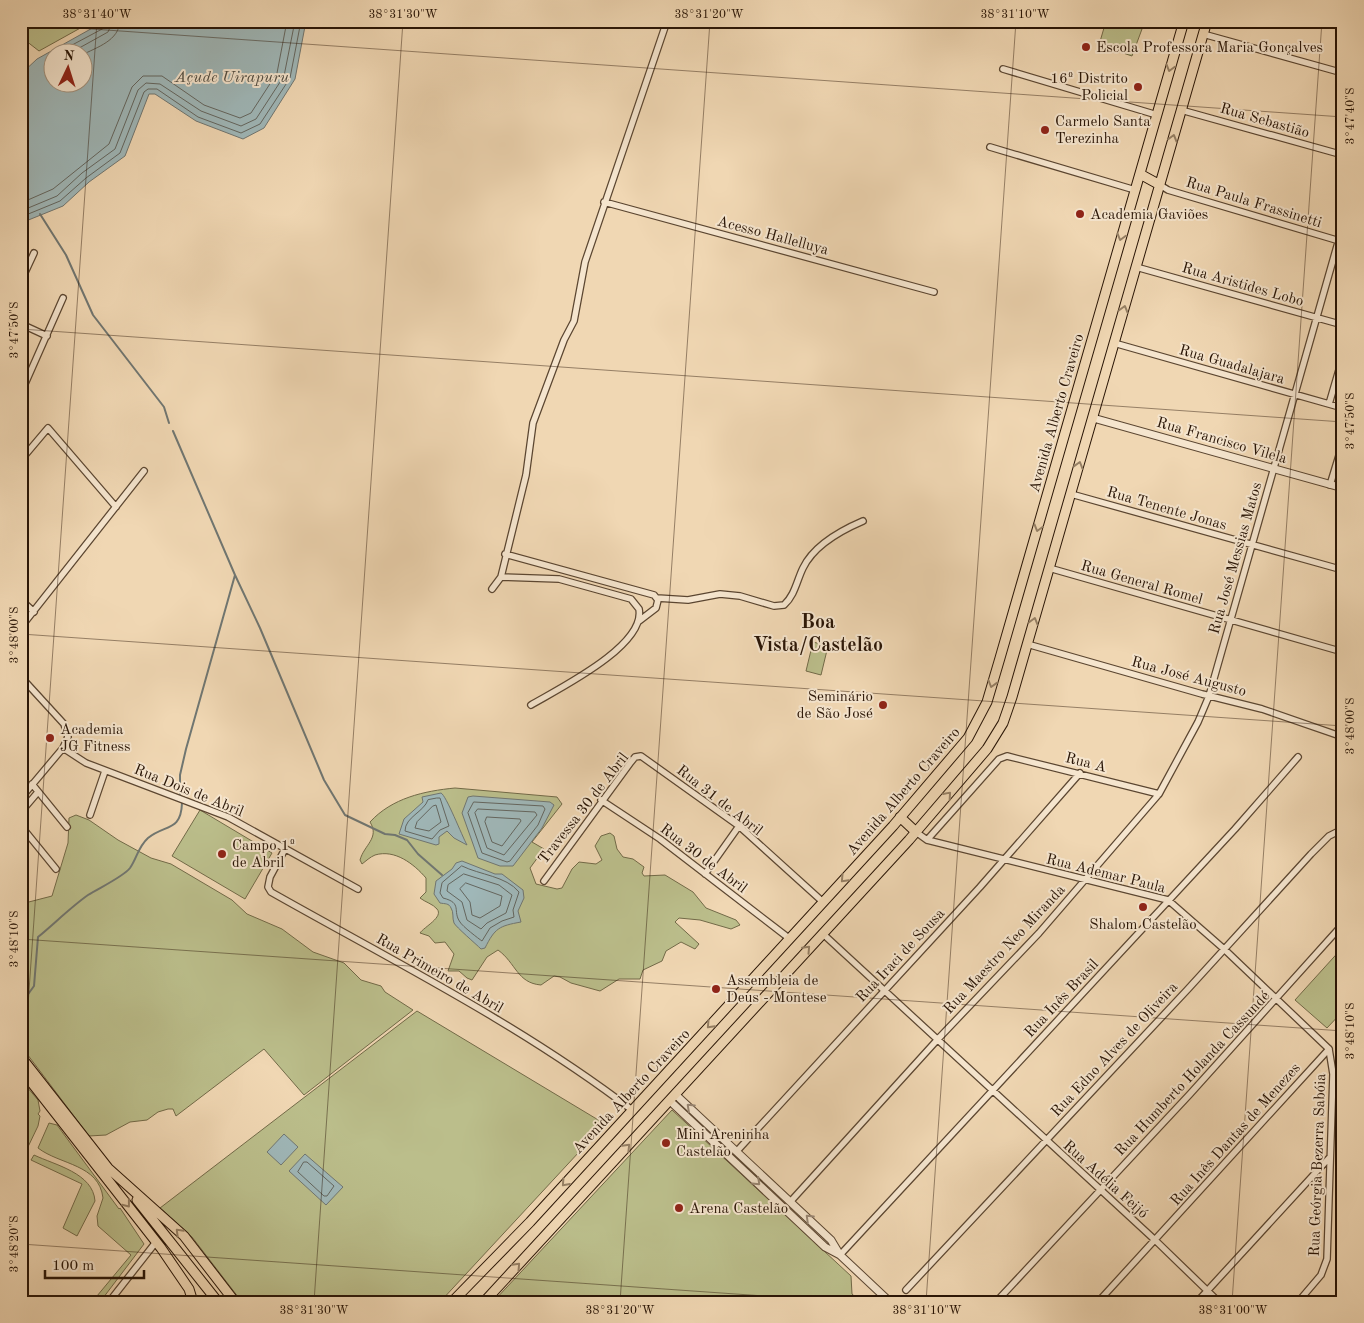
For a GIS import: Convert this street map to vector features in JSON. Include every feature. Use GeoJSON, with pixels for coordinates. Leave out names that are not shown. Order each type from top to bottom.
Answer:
{"type":"FeatureCollection","features":[{"type":"Feature","properties":{"kind":"main road","name":"Avenida Alberto Craveiro"},"geometry":{"type":"LineString","coordinates":[[452,1302],[530,1222],[790,939],[900,818],[968,738],[986,702],[1184,21]]}},
{"type":"Feature","properties":{"kind":"main road"},"geometry":{"type":"LineString","coordinates":[[484,1302],[916,832],[988,748],[996,735],[1012,697],[1207,21]]}},
{"type":"Feature","properties":{"kind":"main road"},"geometry":{"type":"LineString","coordinates":[[1140,174],[1160,185]]}},
{"type":"Feature","properties":{"kind":"main road"},"geometry":{"type":"LineString","coordinates":[[900,818],[916,832]]}},
{"type":"Feature","properties":{"kind":"main road"},"geometry":{"type":"LineString","coordinates":[[21,1057],[108,1168],[173,1244],[218,1302]]}},
{"type":"Feature","properties":{"kind":"main road"},"geometry":{"type":"LineString","coordinates":[[21,1069],[156,1242],[198,1302]]}},
{"type":"Feature","properties":{"kind":"main road"},"geometry":{"type":"LineString","coordinates":[[108,1168],[184,1236],[235,1302]]}},
{"type":"Feature","properties":{"kind":"main road"},"geometry":{"type":"LineString","coordinates":[[189,1289],[193,1302]]}},
{"type":"Feature","properties":{"kind":"street"},"geometry":{"type":"LineString","coordinates":[[492,589],[501,577],[505,554],[526,475],[533,423],[564,340],[574,321],[585,262],[604,202],[615,179],[667,21]]}},
{"type":"Feature","properties":{"kind":"street"},"geometry":{"type":"LineString","coordinates":[[1203,34],[1343,73]]}},
{"type":"Feature","properties":{"kind":"street"},"geometry":{"type":"LineString","coordinates":[[1003,69],[1157,115]]}},
{"type":"Feature","properties":{"kind":"street","name":"Rua Sebastião"},"geometry":{"type":"LineString","coordinates":[[1181,110],[1343,155]]}},
{"type":"Feature","properties":{"kind":"street"},"geometry":{"type":"LineString","coordinates":[[990,146],[1135,190]]}},
{"type":"Feature","properties":{"kind":"street","name":"Rua Paula Frassinetti"},"geometry":{"type":"LineString","coordinates":[[1160,185],[1168,190],[1340,241]]}},
{"type":"Feature","properties":{"kind":"street","name":"Acesso Hallelluya"},"geometry":{"type":"LineString","coordinates":[[604,202],[934,292]]}},
{"type":"Feature","properties":{"kind":"street","name":"Rua José Messias Matos"},"geometry":{"type":"LineString","coordinates":[[1209,696],[1343,225]]}},
{"type":"Feature","properties":{"kind":"street"},"geometry":{"type":"LineString","coordinates":[[21,281],[34,253]]}},
{"type":"Feature","properties":{"kind":"street","name":"Rua Aristides Lobo"},"geometry":{"type":"LineString","coordinates":[[1136,266],[1343,325]]}},
{"type":"Feature","properties":{"kind":"street"},"geometry":{"type":"LineString","coordinates":[[21,393],[63,298]]}},
{"type":"Feature","properties":{"kind":"street"},"geometry":{"type":"LineString","coordinates":[[21,324],[47,336]]}},
{"type":"Feature","properties":{"kind":"street","name":"Rua Guadalajara"},"geometry":{"type":"LineString","coordinates":[[1114,343],[1343,408]]}},
{"type":"Feature","properties":{"kind":"street"},"geometry":{"type":"LineString","coordinates":[[1329,404],[1343,356]]}},
{"type":"Feature","properties":{"kind":"street","name":"Rua Francisco Vilela"},"geometry":{"type":"LineString","coordinates":[[1093,418],[1343,488]]}},
{"type":"Feature","properties":{"kind":"street"},"geometry":{"type":"LineString","coordinates":[[21,460],[48,428],[116,507]]}},
{"type":"Feature","properties":{"kind":"street"},"geometry":{"type":"LineString","coordinates":[[1330,485],[1341,449]]}},
{"type":"Feature","properties":{"kind":"street"},"geometry":{"type":"LineString","coordinates":[[21,627],[144,471]]}},
{"type":"Feature","properties":{"kind":"street","name":"Rua Tenente Jonas"},"geometry":{"type":"LineString","coordinates":[[1070,494],[1343,570]]}},
{"type":"Feature","properties":{"kind":"street"},"geometry":{"type":"LineString","coordinates":[[505,554],[640,590],[657,598],[688,600],[720,594],[740,596],[774,606],[784,605],[794,592],[804,566],[812,555],[844,529],[863,521]]}},
{"type":"Feature","properties":{"kind":"street","name":"Rua General Romel"},"geometry":{"type":"LineString","coordinates":[[1049,568],[1343,652]]}},
{"type":"Feature","properties":{"kind":"street"},"geometry":{"type":"LineString","coordinates":[[501,577],[558,579],[627,598],[638,604],[639,621]]}},
{"type":"Feature","properties":{"kind":"street"},"geometry":{"type":"LineString","coordinates":[[532,705],[607,660],[639,621],[655,610],[657,598]]}},
{"type":"Feature","properties":{"kind":"street"},"geometry":{"type":"LineString","coordinates":[[21,600],[34,612]]}},
{"type":"Feature","properties":{"kind":"street","name":"Rua José Augusto"},"geometry":{"type":"LineString","coordinates":[[1027,644],[1209,696],[1262,708],[1343,737]]}},
{"type":"Feature","properties":{"kind":"street"},"geometry":{"type":"LineString","coordinates":[[21,677],[64,724],[68,737],[63,748],[21,798]]}},
{"type":"Feature","properties":{"kind":"street","name":"Rua Maestro Neo Miranda"},"geometry":{"type":"LineString","coordinates":[[791,1201],[938,1039],[1039,933],[1159,794],[1198,722],[1209,696]]}},
{"type":"Feature","properties":{"kind":"street","name":"Rua Dois de Abril"},"geometry":{"type":"LineString","coordinates":[[63,748],[86,763],[228,817],[358,889]]}},
{"type":"Feature","properties":{"kind":"street","name":"Travessa 30 de Abril"},"geometry":{"type":"LineString","coordinates":[[544,880],[635,756],[645,759]]}},
{"type":"Feature","properties":{"kind":"street","name":"Rua A"},"geometry":{"type":"LineString","coordinates":[[927,840],[999,759],[1007,756],[1159,794]]}},
{"type":"Feature","properties":{"kind":"street","name":"Rua Inês Brasil"},"geometry":{"type":"LineString","coordinates":[[840,1255],[1298,757]]}},
{"type":"Feature","properties":{"kind":"street","name":"Rua 31 de Abril"},"geometry":{"type":"LineString","coordinates":[[645,759],[739,826],[823,902]]}},
{"type":"Feature","properties":{"kind":"street"},"geometry":{"type":"LineString","coordinates":[[90,815],[105,770]]}},
{"type":"Feature","properties":{"kind":"street","name":"Rua Iraci de Sousa"},"geometry":{"type":"LineString","coordinates":[[737,1151],[1004,860],[1080,773]]}},
{"type":"Feature","properties":{"kind":"street"},"geometry":{"type":"LineString","coordinates":[[32,784],[67,827]]}},
{"type":"Feature","properties":{"kind":"street"},"geometry":{"type":"LineString","coordinates":[[21,812],[38,792]]}},
{"type":"Feature","properties":{"kind":"street","name":"Rua 30 de Abril"},"geometry":{"type":"LineString","coordinates":[[601,800],[660,839],[790,939]]}},
{"type":"Feature","properties":{"kind":"street"},"geometry":{"type":"LineString","coordinates":[[21,826],[56,869]]}},
{"type":"Feature","properties":{"kind":"street"},"geometry":{"type":"LineString","coordinates":[[705,874],[739,826]]}},
{"type":"Feature","properties":{"kind":"street","name":"Rua Edno Alves de Oliveira"},"geometry":{"type":"LineString","coordinates":[[906,1290],[1325,840],[1343,829]]}},
{"type":"Feature","properties":{"kind":"street","name":"Rua Ademar Paula"},"geometry":{"type":"LineString","coordinates":[[916,832],[927,840],[1168,900],[1224,949],[1329,1049]]}},
{"type":"Feature","properties":{"kind":"street","name":"Rua Primeiro de Abril"},"geometry":{"type":"LineString","coordinates":[[286,849],[269,880],[268,887],[271,892],[367,945],[579,1070],[632,1110]]}},
{"type":"Feature","properties":{"kind":"street","name":"Rua Humberto Holanda Cassundé"},"geometry":{"type":"LineString","coordinates":[[996,1302],[1343,924]]}},
{"type":"Feature","properties":{"kind":"street","name":"Rua Adélia Feijó"},"geometry":{"type":"LineString","coordinates":[[822,933],[1219,1302]]}},
{"type":"Feature","properties":{"kind":"street","name":"Rua Geórgia Bezerra Sabóia"},"geometry":{"type":"LineString","coordinates":[[1298,1302],[1321,1275],[1326,1264],[1333,1074],[1329,1049]]}},
{"type":"Feature","properties":{"kind":"street","name":"Rua Inês Dantas de Menezes"},"geometry":{"type":"LineString","coordinates":[[1098,1302],[1329,1049]]}},
{"type":"Feature","properties":{"kind":"street"},"geometry":{"type":"LineString","coordinates":[[673,1098],[737,1151],[791,1201],[831,1240],[840,1255]]}},
{"type":"Feature","properties":{"kind":"street"},"geometry":{"type":"LineString","coordinates":[[673,1098],[825,1246],[840,1255],[890,1302]]}},
{"type":"Feature","properties":{"kind":"street"},"geometry":{"type":"LineString","coordinates":[[1197,1302],[1330,1157]]}},
{"type":"Feature","properties":{"kind":"street"},"geometry":{"type":"LineString","coordinates":[[109,1302],[156,1242]]}},
{"type":"Feature","properties":{"kind":"green space"},"geometry":{"type":"Polygon","coordinates":[[[21,21],[93,21],[55,42],[42,42],[42,49],[39,51],[21,37],[21,21]]]}},
{"type":"Feature","properties":{"kind":"green space"},"geometry":{"type":"Polygon","coordinates":[[[1106,21],[1117,21],[1142,29],[1132,56],[1099,45],[1106,21]]]}},
{"type":"Feature","properties":{"kind":"green space"},"geometry":{"type":"Polygon","coordinates":[[[813,642],[828,646],[821,675],[806,671],[813,642]]]}},
{"type":"Feature","properties":{"kind":"green space"},"geometry":{"type":"Polygon","coordinates":[[[455,788],[557,797],[562,804],[532,842],[544,849],[530,868],[536,884],[557,889],[562,888],[572,869],[579,862],[596,864],[602,860],[595,846],[601,836],[610,833],[614,836],[617,849],[623,857],[633,859],[644,867],[642,873],[644,876],[665,875],[693,892],[706,908],[736,920],[740,925],[731,929],[700,920],[679,918],[675,922],[699,944],[695,949],[681,942],[666,951],[662,961],[643,970],[640,979],[619,979],[600,991],[554,976],[541,985],[527,981],[498,950],[487,957],[472,980],[459,971],[448,971],[454,954],[445,942],[435,943],[429,936],[420,933],[438,915],[437,909],[420,898],[426,892],[426,878],[410,863],[390,854],[375,855],[362,864],[360,860],[372,837],[373,828],[370,822],[388,807],[409,797],[455,788]]]}},
{"type":"Feature","properties":{"kind":"green space","name":"Campo 1º de Abril"},"geometry":{"type":"Polygon","coordinates":[[[200,810],[272,853],[245,899],[172,856],[200,810]]]}},
{"type":"Feature","properties":{"kind":"green space"},"geometry":{"type":"Polygon","coordinates":[[[76,815],[89,820],[118,840],[151,858],[171,864],[232,900],[247,914],[282,929],[313,952],[344,963],[361,980],[381,986],[385,992],[413,1010],[304,1095],[264,1049],[176,1116],[173,1109],[168,1109],[158,1112],[147,1120],[130,1122],[106,1135],[89,1136],[21,1046],[21,963],[25,955],[21,946],[21,904],[52,896],[68,843],[69,818],[76,815]]]}},
{"type":"Feature","properties":{"kind":"green space"},"geometry":{"type":"Polygon","coordinates":[[[1343,947],[1343,1011],[1327,1028],[1295,1000],[1343,947]]]}},
{"type":"Feature","properties":{"kind":"green space"},"geometry":{"type":"Polygon","coordinates":[[[417,1011],[605,1124],[440,1302],[242,1302],[192,1237],[160,1208],[417,1011]]]}},
{"type":"Feature","properties":{"kind":"green space"},"geometry":{"type":"Polygon","coordinates":[[[21,1080],[38,1100],[40,1111],[38,1114],[40,1116],[38,1126],[26,1151],[21,1148],[21,1133],[25,1122],[21,1124],[21,1080]]]}},
{"type":"Feature","properties":{"kind":"green space","name":"Arena Castelão"},"geometry":{"type":"Polygon","coordinates":[[[672,1110],[851,1276],[852,1294],[861,1302],[493,1302],[672,1110]]]}},
{"type":"Feature","properties":{"kind":"green space"},"geometry":{"type":"Polygon","coordinates":[[[49,1123],[57,1125],[120,1208],[144,1244],[100,1302],[92,1302],[131,1255],[98,1226],[97,1216],[103,1198],[100,1187],[94,1178],[77,1167],[38,1148],[49,1123]]]}},
{"type":"Feature","properties":{"kind":"green space"},"geometry":{"type":"Polygon","coordinates":[[[34,1155],[72,1171],[88,1183],[93,1191],[95,1201],[77,1236],[63,1228],[82,1184],[31,1160],[34,1155]]]}},
{"type":"Feature","properties":{"kind":"water","name":"Açude Uirapuru"},"geometry":{"type":"Polygon","coordinates":[[[105,21],[306,21],[295,79],[264,128],[243,139],[196,121],[155,94],[149,94],[125,156],[89,182],[63,206],[21,223],[21,74],[42,56],[42,92],[92,92],[92,42],[67,42],[105,21]]]}},
{"type":"Feature","properties":{"kind":"water"},"geometry":{"type":"Polygon","coordinates":[[[441,793],[467,845],[454,838],[447,831],[439,837],[439,844],[436,845],[399,834],[404,819],[423,802],[422,797],[441,793]]]}},
{"type":"Feature","properties":{"kind":"water"},"geometry":{"type":"Polygon","coordinates":[[[468,797],[550,802],[554,805],[542,828],[513,866],[500,866],[478,858],[462,813],[468,797]]]}},
{"type":"Feature","properties":{"kind":"water"},"geometry":{"type":"Polygon","coordinates":[[[462,861],[495,874],[502,874],[523,890],[524,898],[518,911],[521,922],[498,929],[485,948],[481,949],[454,923],[450,906],[440,903],[434,894],[436,881],[452,869],[456,863],[462,861]]]}},
{"type":"Feature","properties":{"kind":"water"},"geometry":{"type":"Polygon","coordinates":[[[284,1134],[298,1147],[281,1165],[267,1152],[284,1134]]]}},
{"type":"Feature","properties":{"kind":"water"},"geometry":{"type":"Polygon","coordinates":[[[305,1154],[343,1187],[326,1205],[289,1171],[305,1154]]]}},
{"type":"Feature","properties":{"kind":"waterway"},"geometry":{"type":"LineString","coordinates":[[40,214],[66,255],[93,315],[164,407],[169,423]]}},
{"type":"Feature","properties":{"kind":"waterway"},"geometry":{"type":"LineString","coordinates":[[173,431],[235,575],[186,749],[180,775],[180,794]]}},
{"type":"Feature","properties":{"kind":"waterway"},"geometry":{"type":"LineString","coordinates":[[235,575],[260,628],[324,780],[345,815],[385,834],[395,835],[407,840],[418,854],[442,875]]}},
{"type":"Feature","properties":{"kind":"waterway"},"geometry":{"type":"LineString","coordinates":[[21,1004],[34,986],[38,937],[88,895],[117,879],[127,871],[148,838],[171,826],[179,819],[182,803]]}},
{"type":"Feature","properties":{"kind":"place","name":"Escola Professora Maria Gonçalves"},"geometry":{"type":"Point","coordinates":[1086,47]}},
{"type":"Feature","properties":{"kind":"place","name":"16º Distrito Policial"},"geometry":{"type":"Point","coordinates":[1138,87]}},
{"type":"Feature","properties":{"kind":"place","name":"Carmelo Santa Terezinha"},"geometry":{"type":"Point","coordinates":[1045,130]}},
{"type":"Feature","properties":{"kind":"place","name":"Academia Gaviões"},"geometry":{"type":"Point","coordinates":[1080,214]}},
{"type":"Feature","properties":{"kind":"place","name":"Seminário de São José"},"geometry":{"type":"Point","coordinates":[883,705]}},
{"type":"Feature","properties":{"kind":"place","name":"Academia JG Fitness"},"geometry":{"type":"Point","coordinates":[50,738]}},
{"type":"Feature","properties":{"kind":"place","name":"Campo 1º de Abril"},"geometry":{"type":"Point","coordinates":[222,854]}},
{"type":"Feature","properties":{"kind":"place","name":"Shalom Castelão"},"geometry":{"type":"Point","coordinates":[1143,907]}},
{"type":"Feature","properties":{"kind":"place","name":"Assembleia de Deus - Montese"},"geometry":{"type":"Point","coordinates":[716,989]}},
{"type":"Feature","properties":{"kind":"place","name":"Mini Areninha Castelão"},"geometry":{"type":"Point","coordinates":[666,1143]}},
{"type":"Feature","properties":{"kind":"place","name":"Arena Castelão"},"geometry":{"type":"Point","coordinates":[679,1208]}},
{"type":"Feature","properties":{"kind":"district","name":"Boa Vista/Castelão"},"geometry":{"type":"Point","coordinates":[818,632]}}]}
